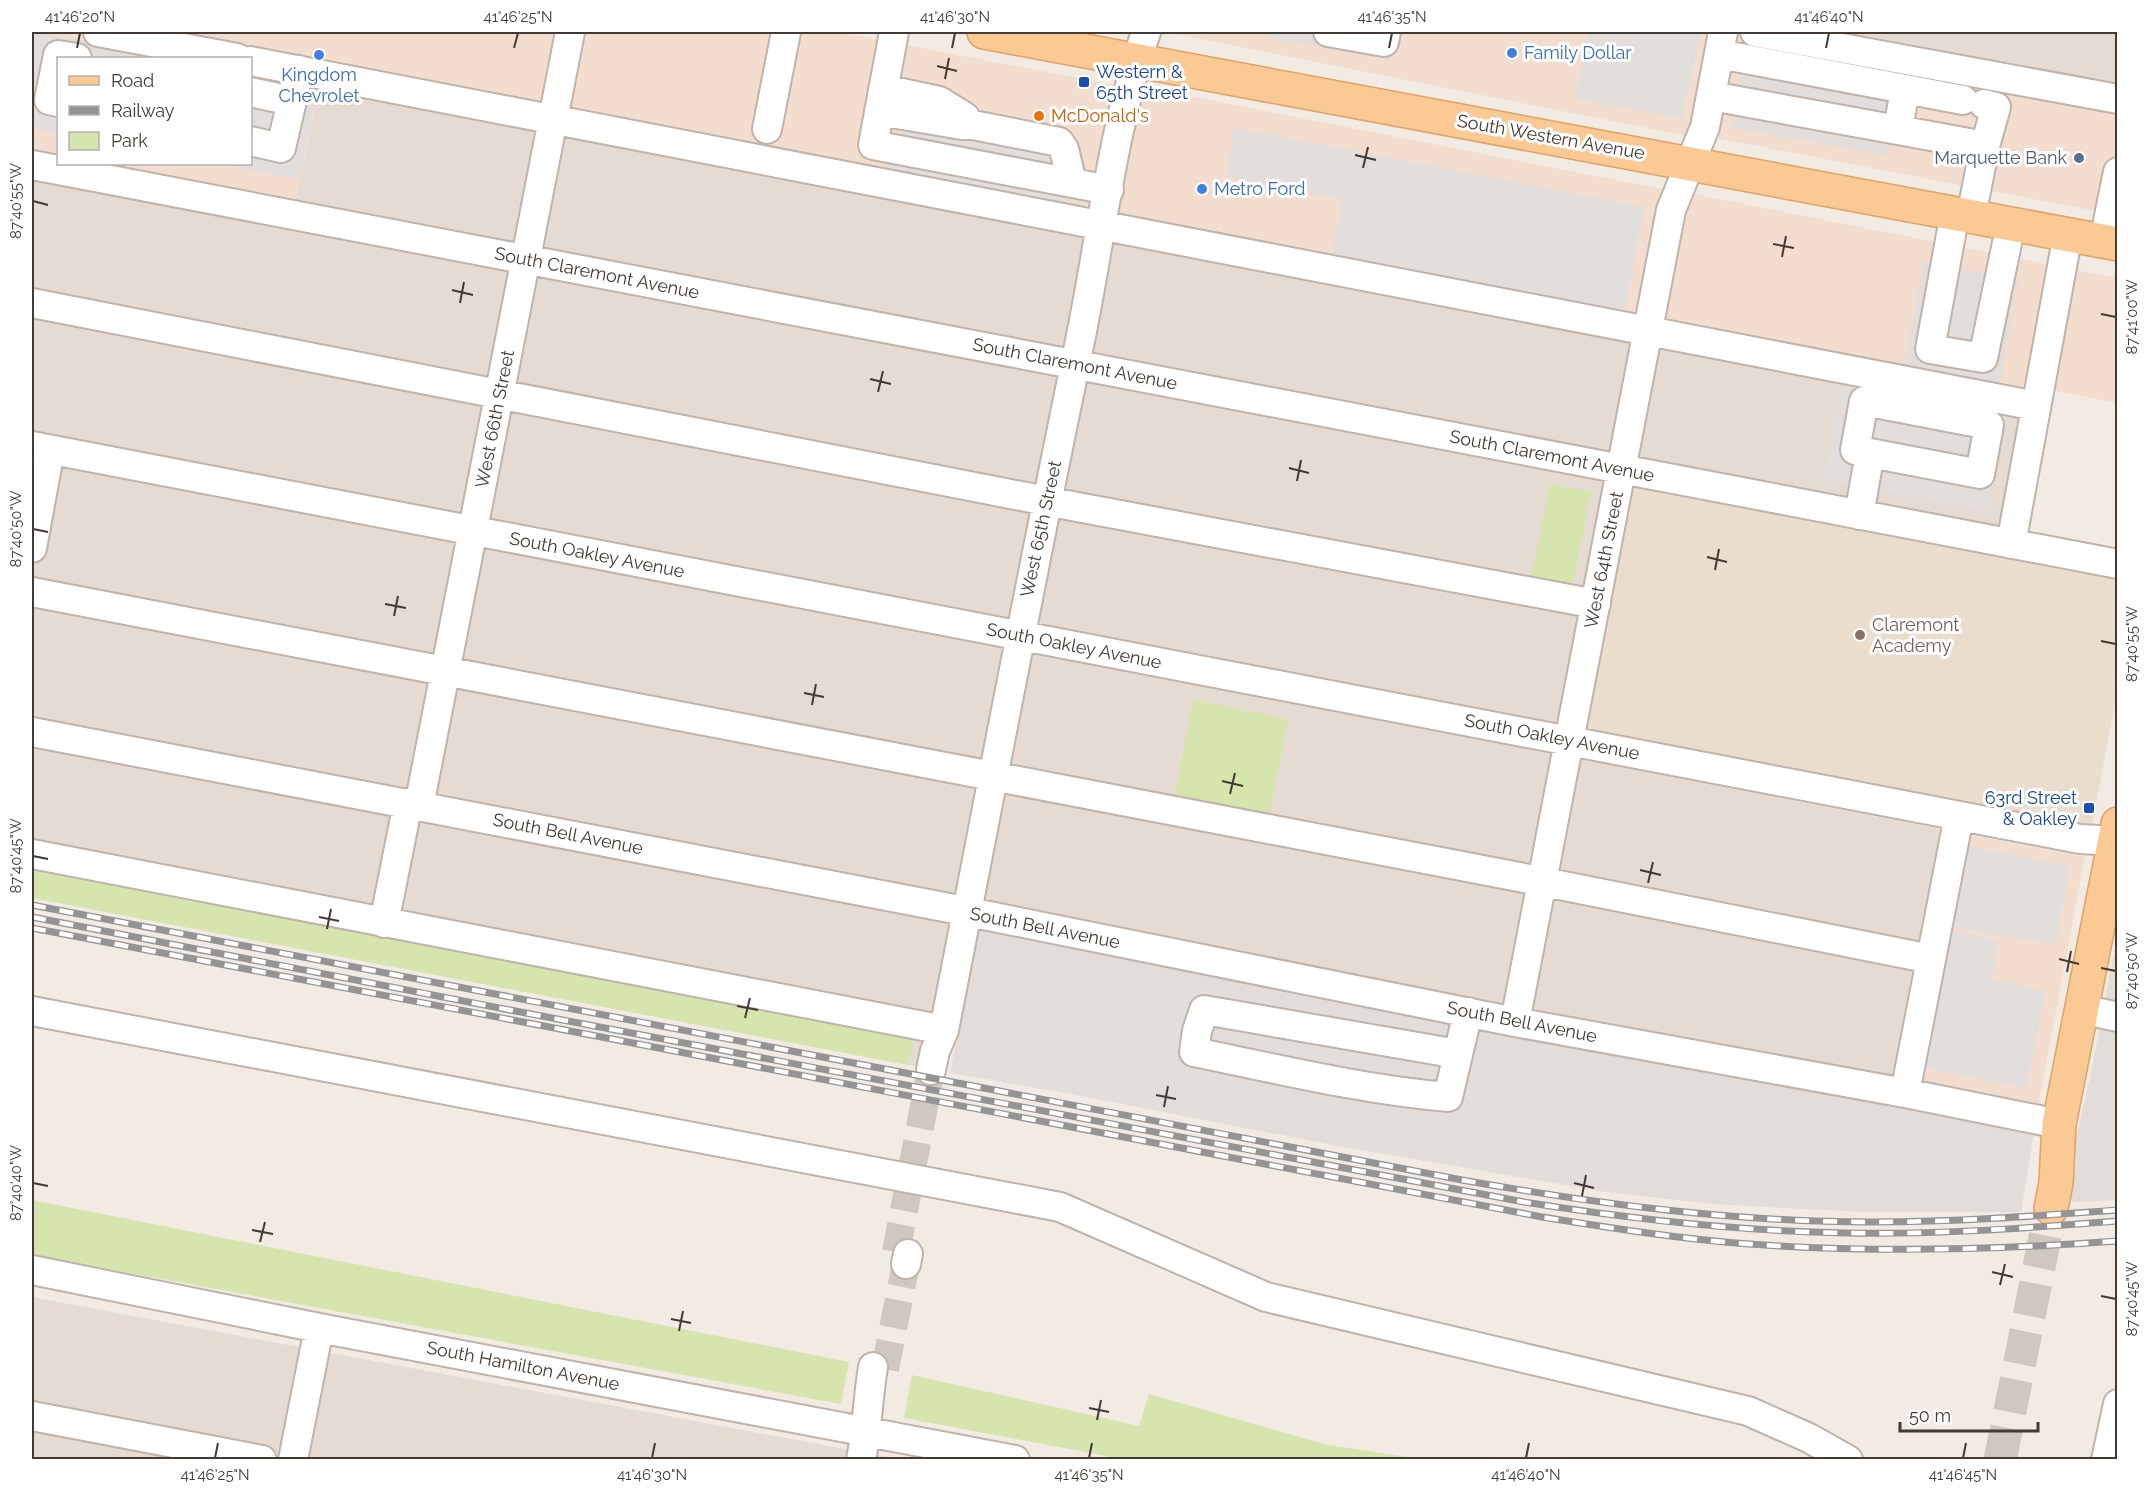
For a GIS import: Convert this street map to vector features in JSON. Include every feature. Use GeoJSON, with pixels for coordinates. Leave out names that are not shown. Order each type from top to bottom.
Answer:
{"type":"FeatureCollection","features":[{"type":"Feature","properties":{"kind":"main road","name":"South Western Avenue"},"geometry":{"type":"LineString","coordinates":[[984,32],[1141,46],[1690,163],[2111,242]]}},
{"type":"Feature","properties":{"kind":"main road"},"geometry":{"type":"LineString","coordinates":[[2042,1209],[2056,1183],[2059,1124],[2116,835]]}},
{"type":"Feature","properties":{"kind":"street"},"geometry":{"type":"LineString","coordinates":[[98,32],[232,57]]}},
{"type":"Feature","properties":{"kind":"street","name":"West 66th Street"},"geometry":{"type":"LineString","coordinates":[[384,923],[446,670],[570,32]]}},
{"type":"Feature","properties":{"kind":"street"},"geometry":{"type":"LineString","coordinates":[[767,129],[786,32]]}},
{"type":"Feature","properties":{"kind":"street"},"geometry":{"type":"LineString","coordinates":[[894,32],[873,145],[1108,190]]}},
{"type":"Feature","properties":{"kind":"street"},"geometry":{"type":"LineString","coordinates":[[1328,32],[1384,42],[1386,32]]}},
{"type":"Feature","properties":{"kind":"street"},"geometry":{"type":"LineString","coordinates":[[1755,32],[2118,99]]}},
{"type":"Feature","properties":{"kind":"street"},"geometry":{"type":"LineString","coordinates":[[1721,43],[1905,89],[1996,107],[1963,214],[1930,349],[1983,358],[2011,224]]}},
{"type":"Feature","properties":{"kind":"street","name":"West 64th Street"},"geometry":{"type":"LineString","coordinates":[[1515,1022],[1671,210],[1705,127],[1721,43]]}},
{"type":"Feature","properties":{"kind":"street","name":"West 65th Street"},"geometry":{"type":"LineString","coordinates":[[937,1071],[935,1051],[944,1030],[1019,635],[1108,190],[1126,101],[1141,46]]}},
{"type":"Feature","properties":{"kind":"street"},"geometry":{"type":"LineString","coordinates":[[57,60],[49,100],[57,102]]}},
{"type":"Feature","properties":{"kind":"street"},"geometry":{"type":"LineString","coordinates":[[252,61],[2036,406]]}},
{"type":"Feature","properties":{"kind":"street"},"geometry":{"type":"LineString","coordinates":[[252,141],[281,148],[299,70]]}},
{"type":"Feature","properties":{"kind":"street"},"geometry":{"type":"LineString","coordinates":[[1898,130],[1905,89]]}},
{"type":"Feature","properties":{"kind":"street"},"geometry":{"type":"LineString","coordinates":[[252,93],[292,100]]}},
{"type":"Feature","properties":{"kind":"street"},"geometry":{"type":"LineString","coordinates":[[1711,96],[1984,146]]}},
{"type":"Feature","properties":{"kind":"street"},"geometry":{"type":"LineString","coordinates":[[881,100],[939,101],[961,113],[973,124],[1059,142],[1064,149],[1072,183]]}},
{"type":"Feature","properties":{"kind":"street","name":"South Claremont Avenue"},"geometry":{"type":"LineString","coordinates":[[32,165],[2118,564]]}},
{"type":"Feature","properties":{"kind":"street"},"geometry":{"type":"LineString","coordinates":[[2111,242],[2117,173]]}},
{"type":"Feature","properties":{"kind":"street"},"geometry":{"type":"LineString","coordinates":[[2011,544],[2068,234]]}},
{"type":"Feature","properties":{"kind":"street"},"geometry":{"type":"LineString","coordinates":[[32,303],[500,396],[1596,604]]}},
{"type":"Feature","properties":{"kind":"street"},"geometry":{"type":"LineString","coordinates":[[32,548],[41,448]]}},
{"type":"Feature","properties":{"kind":"street","name":"South Oakley Avenue"},"geometry":{"type":"LineString","coordinates":[[41,448],[2080,839],[2116,835]]}},
{"type":"Feature","properties":{"kind":"street"},"geometry":{"type":"LineString","coordinates":[[1859,515],[1870,453]]}},
{"type":"Feature","properties":{"kind":"street"},"geometry":{"type":"LineString","coordinates":[[32,592],[1542,882],[1931,960]]}},
{"type":"Feature","properties":{"kind":"street","name":"South Bell Avenue"},"geometry":{"type":"LineString","coordinates":[[32,732],[968,912],[1515,1022],[1905,1093],[2059,1124]]}},
{"type":"Feature","properties":{"kind":"street"},"geometry":{"type":"LineString","coordinates":[[1905,1093],[1959,816]]}},
{"type":"Feature","properties":{"kind":"street"},"geometry":{"type":"LineString","coordinates":[[32,854],[944,1030]]}},
{"type":"Feature","properties":{"kind":"street"},"geometry":{"type":"LineString","coordinates":[[2081,1009],[2118,1017]]}},
{"type":"Feature","properties":{"kind":"street"},"geometry":{"type":"LineString","coordinates":[[1458,1054],[1204,1010],[1197,1031],[1194,1052],[1331,1079],[1425,1095],[1448,1096],[1458,1054],[1468,1012]]}},
{"type":"Feature","properties":{"kind":"street"},"geometry":{"type":"LineString","coordinates":[[32,1011],[1060,1207],[1266,1297],[1748,1411],[1809,1438],[1848,1460]]}},
{"type":"Feature","properties":{"kind":"street","name":"South Hamilton Avenue"},"geometry":{"type":"LineString","coordinates":[[32,1270],[319,1328],[1015,1460]]}},
{"type":"Feature","properties":{"kind":"street"},"geometry":{"type":"LineString","coordinates":[[292,1460],[319,1328]]}},
{"type":"Feature","properties":{"kind":"street"},"geometry":{"type":"LineString","coordinates":[[861,1460],[866,1431],[881,1390],[879,1368]]}},
{"type":"Feature","properties":{"kind":"street"},"geometry":{"type":"LineString","coordinates":[[2106,1460],[2118,1404]]}},
{"type":"Feature","properties":{"kind":"street"},"geometry":{"type":"LineString","coordinates":[[32,1416],[262,1460]]}},
{"type":"Feature","properties":{"kind":"shaded area"},"geometry":{"type":"Polygon","coordinates":[[[32,32],[557,32],[541,117],[321,75],[296,201],[100,165],[252,165],[252,57],[57,57],[57,157],[32,152],[32,32]]]}},
{"type":"Feature","properties":{"kind":"shaded area"},"geometry":{"type":"Polygon","coordinates":[[[36,32],[175,57],[57,57],[57,133],[32,128],[32,47],[36,32]]]}},
{"type":"Feature","properties":{"kind":"shaded area"},"geometry":{"type":"Polygon","coordinates":[[[583,32],[838,32],[1115,85],[1089,223],[566,122],[583,32]]]}},
{"type":"Feature","properties":{"kind":"shaded area"},"geometry":{"type":"Polygon","coordinates":[[[1165,32],[1710,32],[1688,136],[1165,32]]]}},
{"type":"Feature","properties":{"kind":"shaded area"},"geometry":{"type":"Polygon","coordinates":[[[1268,32],[1396,32],[1391,60],[1267,37],[1268,32]]]}},
{"type":"Feature","properties":{"kind":"shaded area"},"geometry":{"type":"Polygon","coordinates":[[[1588,32],[1700,32],[1682,119],[1575,98],[1588,32]]]}},
{"type":"Feature","properties":{"kind":"shaded area"},"geometry":{"type":"Polygon","coordinates":[[[1736,32],[1755,32],[2117,99],[2117,215],[1716,138],[1736,32]]]}},
{"type":"Feature","properties":{"kind":"shaded area"},"geometry":{"type":"Polygon","coordinates":[[[1755,32],[2117,32],[2117,99],[1755,32]]]}},
{"type":"Feature","properties":{"kind":"shaded area"},"geometry":{"type":"Polygon","coordinates":[[[1747,40],[1901,70],[1888,155],[1732,128],[1747,40]]]}},
{"type":"Feature","properties":{"kind":"shaded area"},"geometry":{"type":"Polygon","coordinates":[[[252,72],[318,84],[299,179],[225,165],[252,165],[252,72]]]}},
{"type":"Feature","properties":{"kind":"shaded area"},"geometry":{"type":"Polygon","coordinates":[[[321,75],[541,117],[517,245],[296,201],[321,75]]]}},
{"type":"Feature","properties":{"kind":"shaded area"},"geometry":{"type":"Polygon","coordinates":[[[1143,87],[1667,190],[1639,330],[1113,228],[1143,87]]]}},
{"type":"Feature","properties":{"kind":"shaded area"},"geometry":{"type":"Polygon","coordinates":[[[566,122],[1089,223],[1066,350],[542,250],[566,122]]]}},
{"type":"Feature","properties":{"kind":"shaded area"},"geometry":{"type":"Polygon","coordinates":[[[906,125],[1060,154],[1069,194],[1067,210],[884,175],[885,162],[906,125]]]}},
{"type":"Feature","properties":{"kind":"shaded area"},"geometry":{"type":"Polygon","coordinates":[[[1234,128],[1644,207],[1623,320],[1331,262],[1342,200],[1226,177],[1234,128]]]}},
{"type":"Feature","properties":{"kind":"shaded area"},"geometry":{"type":"Polygon","coordinates":[[[32,177],[511,271],[463,517],[32,435],[32,177]]]}},
{"type":"Feature","properties":{"kind":"shaded area"},"geometry":{"type":"Polygon","coordinates":[[[1688,193],[2117,278],[2117,403],[2040,388],[2036,406],[1662,334],[1688,193]]]}},
{"type":"Feature","properties":{"kind":"shaded area"},"geometry":{"type":"Polygon","coordinates":[[[1113,228],[1639,330],[1613,453],[1087,352],[1113,228]]]}},
{"type":"Feature","properties":{"kind":"shaded area"},"geometry":{"type":"Polygon","coordinates":[[[1923,262],[2018,280],[1999,388],[1903,370],[1923,262]]]}},
{"type":"Feature","properties":{"kind":"shaded area"},"geometry":{"type":"Polygon","coordinates":[[[536,274],[1061,373],[1012,622],[487,522],[536,274]]]}},
{"type":"Feature","properties":{"kind":"shaded area"},"geometry":{"type":"Polygon","coordinates":[[[1662,334],[2036,406],[2014,529],[1637,458],[1662,334]]]}},
{"type":"Feature","properties":{"kind":"shaded area"},"geometry":{"type":"Polygon","coordinates":[[[1844,376],[2008,407],[1988,511],[1824,479],[1844,376]]]}},
{"type":"Feature","properties":{"kind":"shaded area"},"geometry":{"type":"Polygon","coordinates":[[[1084,377],[1609,480],[1562,728],[1034,627],[1084,377]]]}},
{"type":"Feature","properties":{"kind":"shaded area"},"geometry":{"type":"Polygon","coordinates":[[[32,460],[458,543],[410,792],[32,719],[32,460]]]}},
{"type":"Feature","properties":{"kind":"shaded area","name":"Claremont Academy"},"geometry":{"type":"Polygon","coordinates":[[[1631,484],[2117,577],[2117,693],[2091,830],[1583,733],[1631,484]]]}},
{"type":"Feature","properties":{"kind":"shaded area"},"geometry":{"type":"Polygon","coordinates":[[[481,547],[1007,648],[959,896],[434,797],[481,547]]]}},
{"type":"Feature","properties":{"kind":"shaded area"},"geometry":{"type":"Polygon","coordinates":[[[1031,653],[1557,755],[1507,1004],[984,903],[1031,653]]]}},
{"type":"Feature","properties":{"kind":"shaded area"},"geometry":{"type":"Polygon","coordinates":[[[32,744],[954,924],[926,1068],[908,1065],[915,1031],[32,860],[32,744]]]}},
{"type":"Feature","properties":{"kind":"shaded area"},"geometry":{"type":"Polygon","coordinates":[[[1580,759],[1955,832],[1908,1079],[1530,1010],[1580,759]]]}},
{"type":"Feature","properties":{"kind":"shaded area"},"geometry":{"type":"Polygon","coordinates":[[[1955,832],[2085,857],[2038,1106],[1908,1079],[1955,832]]]}},
{"type":"Feature","properties":{"kind":"shaded area"},"geometry":{"type":"Polygon","coordinates":[[[1961,845],[2070,866],[2055,944],[1946,926],[1961,845]]]}},
{"type":"Feature","properties":{"kind":"shaded area"},"geometry":{"type":"Polygon","coordinates":[[[978,928],[2034,1132],[2021,1212],[1862,1212],[1712,1204],[1606,1192],[1343,1147],[950,1073],[978,928]]]}},
{"type":"Feature","properties":{"kind":"shaded area"},"geometry":{"type":"Polygon","coordinates":[[[1944,929],[1999,941],[1991,980],[2045,991],[2027,1088],[1917,1066],[1944,929]]]}},
{"type":"Feature","properties":{"kind":"shaded area"},"geometry":{"type":"Polygon","coordinates":[[[2117,937],[2117,1200],[2061,1203],[2090,1078],[2117,937]]]}},
{"type":"Feature","properties":{"kind":"shaded area"},"geometry":{"type":"Polygon","coordinates":[[[1186,981],[1924,1126],[1916,1180],[1755,1196],[1493,1150],[1165,1086],[1186,981]]]}},
{"type":"Feature","properties":{"kind":"shaded area"},"geometry":{"type":"Polygon","coordinates":[[[32,1297],[898,1459],[32,1459],[32,1297]]]}},
{"type":"Feature","properties":{"kind":"green space"},"geometry":{"type":"Polygon","coordinates":[[[1550,484],[1591,492],[1571,591],[1530,584],[1550,484]]]}},
{"type":"Feature","properties":{"kind":"green space"},"geometry":{"type":"Polygon","coordinates":[[[1193,700],[1288,719],[1268,822],[1173,804],[1193,700]]]}},
{"type":"Feature","properties":{"kind":"green space"},"geometry":{"type":"Polygon","coordinates":[[[32,860],[916,1030],[908,1065],[32,898],[32,860]]]}},
{"type":"Feature","properties":{"kind":"green space"},"geometry":{"type":"Polygon","coordinates":[[[32,1200],[849,1362],[841,1404],[32,1255],[32,1200]]]}},
{"type":"Feature","properties":{"kind":"green space"},"geometry":{"type":"Polygon","coordinates":[[[912,1375],[1139,1426],[1149,1394],[1328,1445],[1421,1459],[1123,1459],[904,1418],[912,1375]]]}},
{"type":"Feature","properties":{"kind":"tunnel"},"geometry":{"type":"LineString","coordinates":[[896,1252],[931,1070]]}},
{"type":"Feature","properties":{"kind":"tunnel"},"geometry":{"type":"LineString","coordinates":[[2000,1460],[2051,1208]]}},
{"type":"Feature","properties":{"kind":"tunnel"},"geometry":{"type":"LineString","coordinates":[[885,1369],[906,1264]]}},
{"type":"Feature","properties":{"kind":"railway"},"geometry":{"type":"LineString","coordinates":[[32,905],[1462,1180],[1564,1197],[1717,1215],[1820,1221],[1934,1221],[2118,1210]]}},
{"type":"Feature","properties":{"kind":"railway"},"geometry":{"type":"LineString","coordinates":[[32,917],[510,1010],[1564,1208],[1724,1227],[1845,1233],[1947,1232],[2118,1221]]}},
{"type":"Feature","properties":{"kind":"railway"},"geometry":{"type":"LineString","coordinates":[[32,928],[1542,1217],[1620,1229],[1723,1242],[1841,1249],[2026,1247],[2118,1241]]}},
{"type":"Feature","properties":{"kind":"place","name":"Family Dollar"},"geometry":{"type":"Point","coordinates":[1512,53]}},
{"type":"Feature","properties":{"kind":"place","name":"Kingdom Chevrolet"},"geometry":{"type":"Point","coordinates":[319,55]}},
{"type":"Feature","properties":{"kind":"place","name":"Western & 65th Street"},"geometry":{"type":"Point","coordinates":[1084,82]}},
{"type":"Feature","properties":{"kind":"place","name":"McDonald's"},"geometry":{"type":"Point","coordinates":[1039,116]}},
{"type":"Feature","properties":{"kind":"place","name":"Marquette Bank"},"geometry":{"type":"Point","coordinates":[2079,158]}},
{"type":"Feature","properties":{"kind":"place","name":"Metro Ford"},"geometry":{"type":"Point","coordinates":[1202,189]}},
{"type":"Feature","properties":{"kind":"place","name":"Claremont Academy"},"geometry":{"type":"Point","coordinates":[1860,635]}},
{"type":"Feature","properties":{"kind":"place","name":"63rd Street & Oakley"},"geometry":{"type":"Point","coordinates":[2089,808]}}]}
